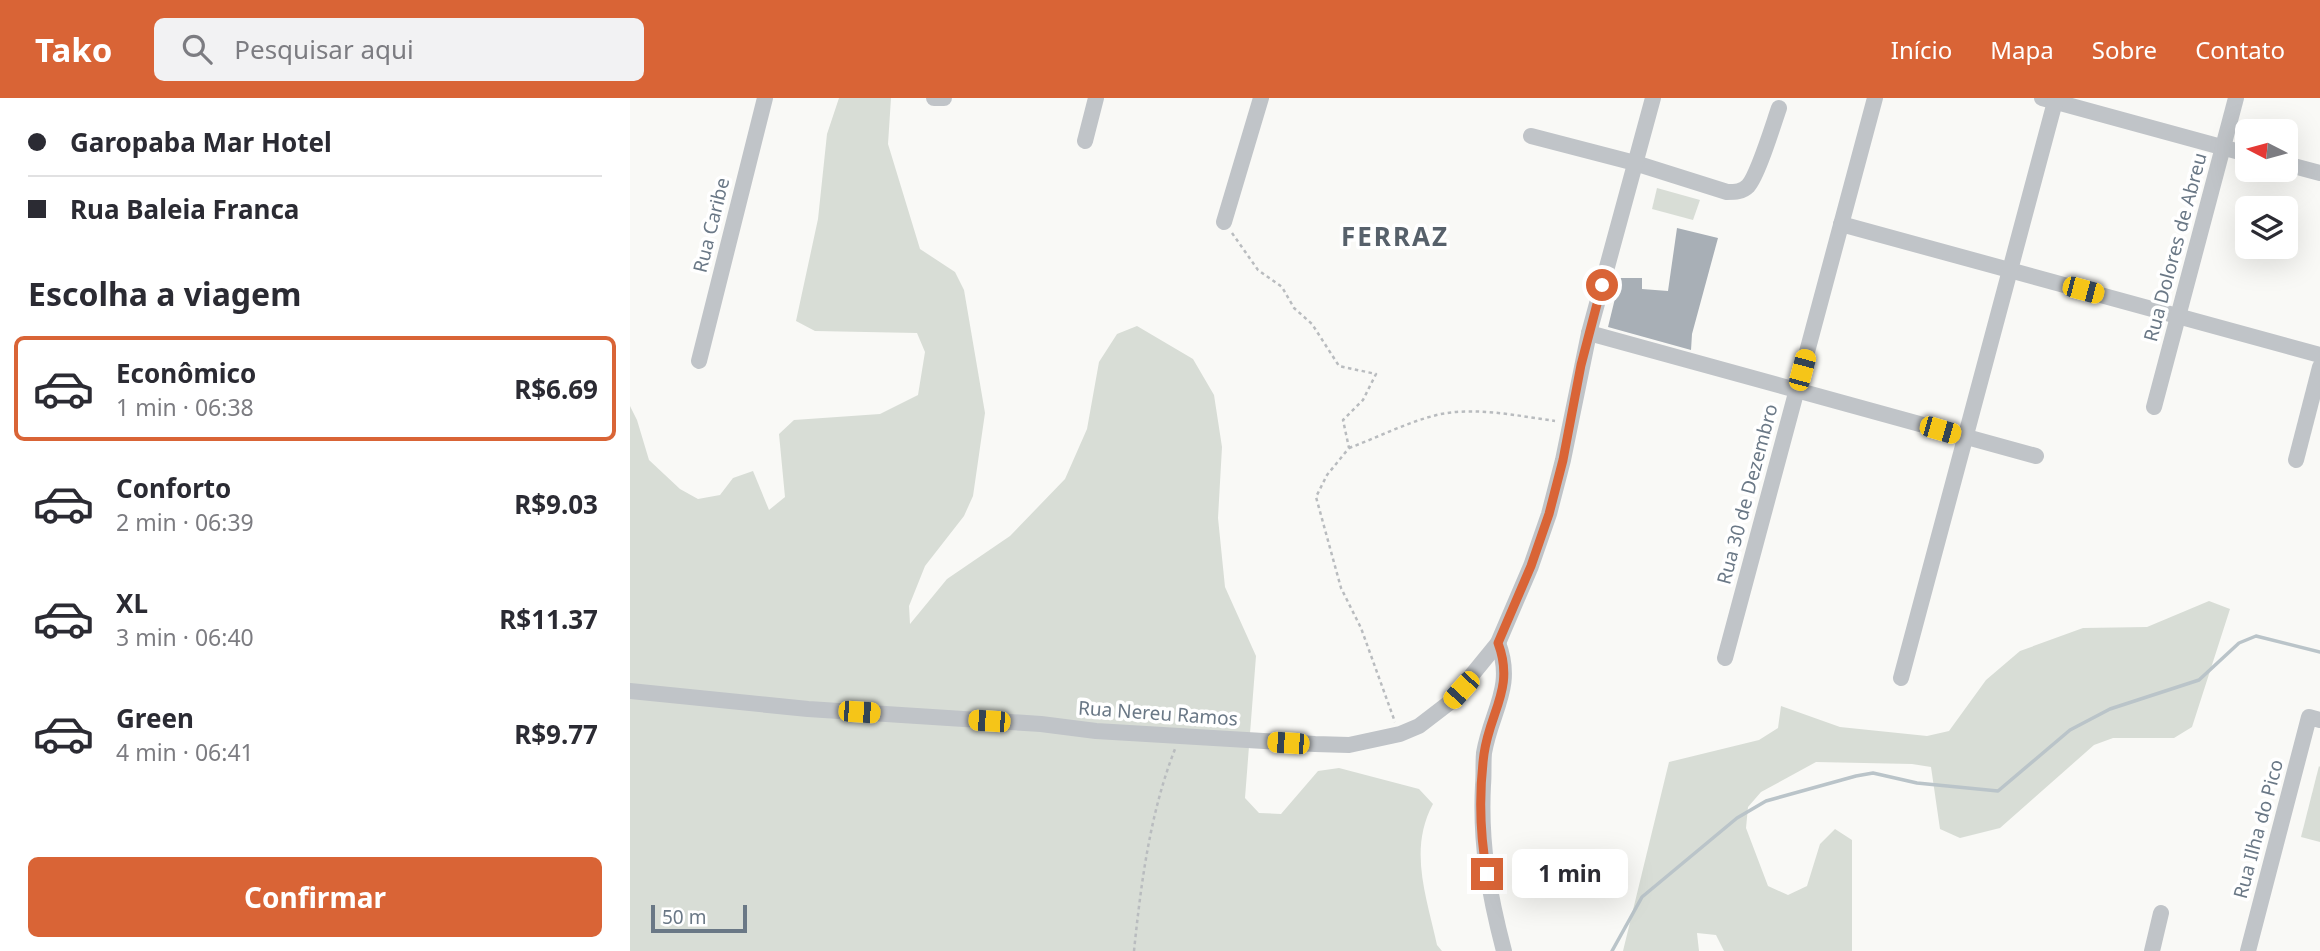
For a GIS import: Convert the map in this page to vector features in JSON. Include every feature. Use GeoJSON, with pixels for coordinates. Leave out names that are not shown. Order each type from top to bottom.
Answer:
{"type":"FeatureCollection","features":[{"type":"Feature","properties":{"kind":"street","name":"Rua Caribe"},"geometry":{"type":"LineString","coordinates":[[699,361],[765,98]]}},
{"type":"Feature","properties":{"kind":"street"},"geometry":{"type":"LineString","coordinates":[[934,98],[944,98]]}},
{"type":"Feature","properties":{"kind":"street"},"geometry":{"type":"LineString","coordinates":[[1085,141],[1096,98]]}},
{"type":"Feature","properties":{"kind":"street"},"geometry":{"type":"LineString","coordinates":[[1224,222],[1261,98]]}},
{"type":"Feature","properties":{"kind":"street","name":"Rua Nereu Ramos"},"geometry":{"type":"LineString","coordinates":[[630,691],[807,709],[1041,724],[1096,731],[1342,745],[1400,734],[1419,726],[1449,703],[1498,643],[1531,566],[1549,514],[1563,460],[1588,333],[1653,98]]}},
{"type":"Feature","properties":{"kind":"street","name":"Rua 30 de Dezembro"},"geometry":{"type":"LineString","coordinates":[[1725,658],[1875,98]]}},
{"type":"Feature","properties":{"kind":"street","name":"Rua Dolores de Abreu"},"geometry":{"type":"LineString","coordinates":[[2154,407],[2236,98]]}},
{"type":"Feature","properties":{"kind":"street"},"geometry":{"type":"LineString","coordinates":[[1901,678],[2010,270],[2051,99],[2235,150]]}},
{"type":"Feature","properties":{"kind":"street"},"geometry":{"type":"LineString","coordinates":[[1531,136],[1635,163],[1727,192],[1738,192],[1748,186],[1752,179],[1779,108]]}},
{"type":"Feature","properties":{"kind":"street"},"geometry":{"type":"LineString","coordinates":[[2298,167],[2320,173]]}},
{"type":"Feature","properties":{"kind":"street"},"geometry":{"type":"LineString","coordinates":[[1841,225],[2320,355]]}},
{"type":"Feature","properties":{"kind":"street"},"geometry":{"type":"LineString","coordinates":[[1588,333],[2036,456]]}},
{"type":"Feature","properties":{"kind":"street"},"geometry":{"type":"LineString","coordinates":[[2296,460],[2320,367]]}},
{"type":"Feature","properties":{"kind":"street"},"geometry":{"type":"LineString","coordinates":[[1498,643],[1504,660],[1505,680],[1484,754],[1482,815],[1483,853],[1504,951]]}},
{"type":"Feature","properties":{"kind":"street","name":"Rua Ilha do Pico"},"geometry":{"type":"LineString","coordinates":[[2248,951],[2315,719]]}},
{"type":"Feature","properties":{"kind":"street"},"geometry":{"type":"LineString","coordinates":[[2151,951],[2161,913]]}},
{"type":"Feature","properties":{"kind":"path"},"geometry":{"type":"LineString","coordinates":[[1224,222],[1258,270],[1282,287],[1294,309],[1312,324],[1339,366],[1376,374],[1363,400],[1343,420],[1349,448]]}},
{"type":"Feature","properties":{"kind":"path"},"geometry":{"type":"LineString","coordinates":[[1400,734],[1384,697],[1361,628],[1342,588],[1315,497],[1327,475],[1349,448],[1392,430],[1443,414],[1478,411],[1569,423]]}},
{"type":"Feature","properties":{"kind":"path"},"geometry":{"type":"LineString","coordinates":[[1134,951],[1139,891],[1164,780],[1180,735]]}},
{"type":"Feature","properties":{"kind":"shaded area"},"geometry":{"type":"Polygon","coordinates":[[[839,98],[891,98],[888,144],[920,249],[955,272],[964,290],[985,413],[973,496],[964,516],[925,566],[909,606],[910,624],[947,579],[1010,536],[1065,479],[1087,429],[1099,362],[1117,334],[1137,326],[1193,359],[1214,395],[1222,447],[1218,518],[1225,587],[1256,656],[1245,798],[1259,813],[1281,814],[1318,771],[1339,768],[1419,789],[1433,804],[1422,839],[1422,874],[1437,945],[1442,951],[630,951],[630,406],[649,460],[680,489],[698,499],[720,495],[733,478],[753,471],[769,510],[785,497],[779,434],[794,420],[880,414],[918,395],[925,352],[917,333],[815,331],[796,321],[818,219],[827,134],[839,98]]]}},
{"type":"Feature","properties":{"kind":"shaded area"},"geometry":{"type":"Polygon","coordinates":[[[1657,188],[1700,200],[1693,220],[1652,209],[1657,188]]]}},
{"type":"Feature","properties":{"kind":"shaded area"},"geometry":{"type":"Polygon","coordinates":[[[2209,601],[2230,609],[2192,727],[2174,738],[2113,738],[2094,745],[2000,828],[1960,838],[1940,829],[1931,767],[1912,764],[1816,762],[1761,792],[1748,807],[1746,828],[1768,886],[1788,895],[1807,886],[1820,844],[1835,829],[1852,840],[1852,951],[1724,951],[1716,935],[1697,933],[1699,951],[1623,951],[1669,762],[1759,740],[1778,728],[1781,706],[1840,727],[1927,736],[1949,731],[1986,680],[2020,651],[2083,628],[2147,627],[2209,601]]]}},
{"type":"Feature","properties":{"kind":"shaded area"},"geometry":{"type":"Polygon","coordinates":[[[2320,767],[2320,842],[2301,837],[2320,767]]]}},
{"type":"Feature","properties":{"kind":"building"},"geometry":{"type":"Polygon","coordinates":[[[1677,228],[1718,238],[1692,334],[1691,350],[1608,327],[1620,278],[1642,278],[1642,289],[1668,291],[1677,228]]]}},
{"type":"Feature","properties":{"kind":"waterway"},"geometry":{"type":"LineString","coordinates":[[1612,951],[1642,897],[1737,818],[1766,801],[1873,773],[1917,783],[1998,791],[2070,730],[2110,709],[2199,680],[2239,643],[2256,636],[2320,652]]}},
{"type":"Feature","properties":{"kind":"district","name":"FERRAZ"},"geometry":{"type":"Point","coordinates":[1395,236]}},
{"type":"Feature","properties":{"kind":"route"},"geometry":{"type":"LineString","coordinates":[[1487,874],[1483,853],[1482,815],[1484,754],[1505,680],[1504,660],[1498,643],[1531,566],[1549,514],[1563,460],[1588,333],[1602,285]]}}]}
